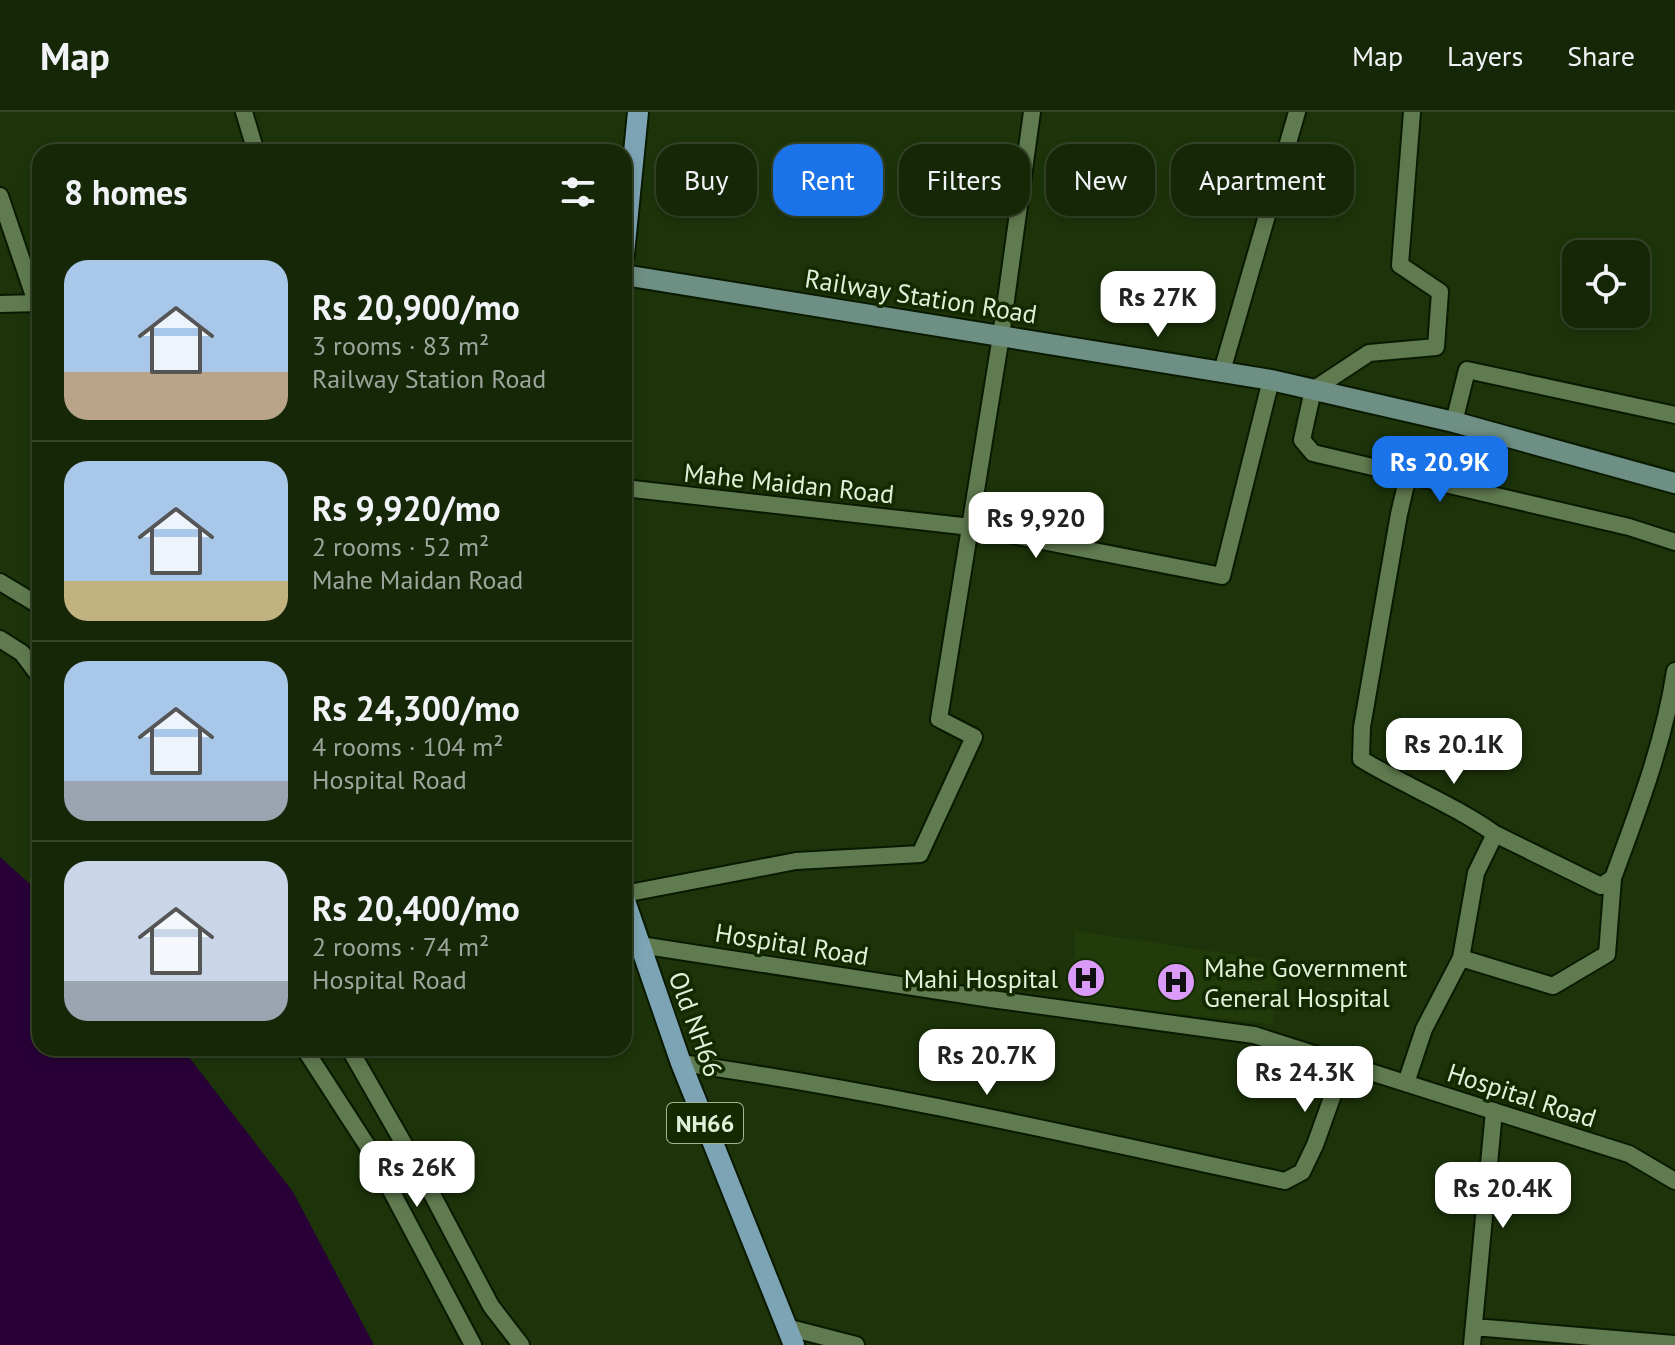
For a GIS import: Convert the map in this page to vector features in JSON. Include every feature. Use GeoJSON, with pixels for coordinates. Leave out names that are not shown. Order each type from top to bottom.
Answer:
{"type":"FeatureCollection","features":[{"type":"Feature","properties":{"kind":"main road"},"geometry":{"type":"LineString","coordinates":[[632,174],[638,112]]}},
{"type":"Feature","properties":{"kind":"main road"},"geometry":{"type":"LineString","coordinates":[[636,134],[654,112]]}},
{"type":"Feature","properties":{"kind":"main road","name":"Old NH66"},"geometry":{"type":"LineString","coordinates":[[632,920],[681,1063],[792,1336]]}},
{"type":"Feature","properties":{"kind":"street"},"geometry":{"type":"LineString","coordinates":[[244,112],[254,144]]}},
{"type":"Feature","properties":{"kind":"street"},"geometry":{"type":"LineString","coordinates":[[632,894],[796,861],[920,854],[974,737],[939,719],[1001,336],[1032,112]]}},
{"type":"Feature","properties":{"kind":"street"},"geometry":{"type":"LineString","coordinates":[[1222,371],[1297,112]]}},
{"type":"Feature","properties":{"kind":"street"},"geometry":{"type":"LineString","coordinates":[[1412,112],[1400,265],[1440,292],[1436,347],[1369,353],[1313,390],[1302,440],[1313,453],[1629,527],[1675,542]]}},
{"type":"Feature","properties":{"kind":"street"},"geometry":{"type":"LineString","coordinates":[[0,196],[32,286]]}},
{"type":"Feature","properties":{"kind":"street","name":"Railway Station Road"},"geometry":{"type":"LineString","coordinates":[[632,276],[1271,380],[1454,422],[1675,483]]}},
{"type":"Feature","properties":{"kind":"street"},"geometry":{"type":"LineString","coordinates":[[0,304],[32,303]]}},
{"type":"Feature","properties":{"kind":"street"},"geometry":{"type":"LineString","coordinates":[[1454,422],[1467,370],[1675,415]]}},
{"type":"Feature","properties":{"kind":"street","name":"Mahe Maidan Road"},"geometry":{"type":"LineString","coordinates":[[632,489],[971,527],[1222,576],[1271,380]]}},
{"type":"Feature","properties":{"kind":"street"},"geometry":{"type":"LineString","coordinates":[[1408,476],[1362,727],[1361,759],[1393,779],[1470,816],[1495,834],[1601,886],[1613,878]]}},
{"type":"Feature","properties":{"kind":"street"},"geometry":{"type":"LineString","coordinates":[[0,582],[32,600]]}},
{"type":"Feature","properties":{"kind":"street"},"geometry":{"type":"LineString","coordinates":[[0,639],[22,653],[32,666]]}},
{"type":"Feature","properties":{"kind":"street"},"geometry":{"type":"LineString","coordinates":[[1461,958],[1553,986],[1607,954],[1613,878],[1654,763],[1669,711],[1675,671]]}},
{"type":"Feature","properties":{"kind":"street"},"geometry":{"type":"LineString","coordinates":[[1406,1083],[1424,1029],[1461,958],[1476,873],[1495,834]]}},
{"type":"Feature","properties":{"kind":"street","name":"Hospital Road"},"geometry":{"type":"LineString","coordinates":[[640,945],[991,999],[1254,1035],[1629,1154],[1675,1181]]}},
{"type":"Feature","properties":{"kind":"street"},"geometry":{"type":"LineString","coordinates":[[309,1056],[368,1147],[473,1345]]}},
{"type":"Feature","properties":{"kind":"street"},"geometry":{"type":"LineString","coordinates":[[354,1056],[424,1179],[491,1306],[521,1345]]}},
{"type":"Feature","properties":{"kind":"street"},"geometry":{"type":"LineString","coordinates":[[681,1063],[934,1106],[1285,1181],[1302,1172],[1344,1064]]}},
{"type":"Feature","properties":{"kind":"street"},"geometry":{"type":"LineString","coordinates":[[1472,1345],[1494,1111]]}},
{"type":"Feature","properties":{"kind":"street"},"geometry":{"type":"LineString","coordinates":[[1474,1327],[1675,1344]]}},
{"type":"Feature","properties":{"kind":"street"},"geometry":{"type":"LineString","coordinates":[[792,1336],[856,1345]]}},
{"type":"Feature","properties":{"kind":"shaded area"},"geometry":{"type":"Polygon","coordinates":[[[0,857],[32,886],[32,1056],[188,1056],[293,1192],[374,1345],[0,1345],[0,857]]]}},
{"type":"Feature","properties":{"kind":"shaded area","name":"Mahe Government General Hospital"},"geometry":{"type":"Polygon","coordinates":[[[1075,931],[1279,961],[1273,1024],[1074,1003],[1075,931]]]}},
{"type":"Feature","properties":{"kind":"place","name":"Mahi Hospital"},"geometry":{"type":"Point","coordinates":[1086,978]}},
{"type":"Feature","properties":{"kind":"place","name":"Mahe Government General Hospital"},"geometry":{"type":"Point","coordinates":[1176,982]}}]}
